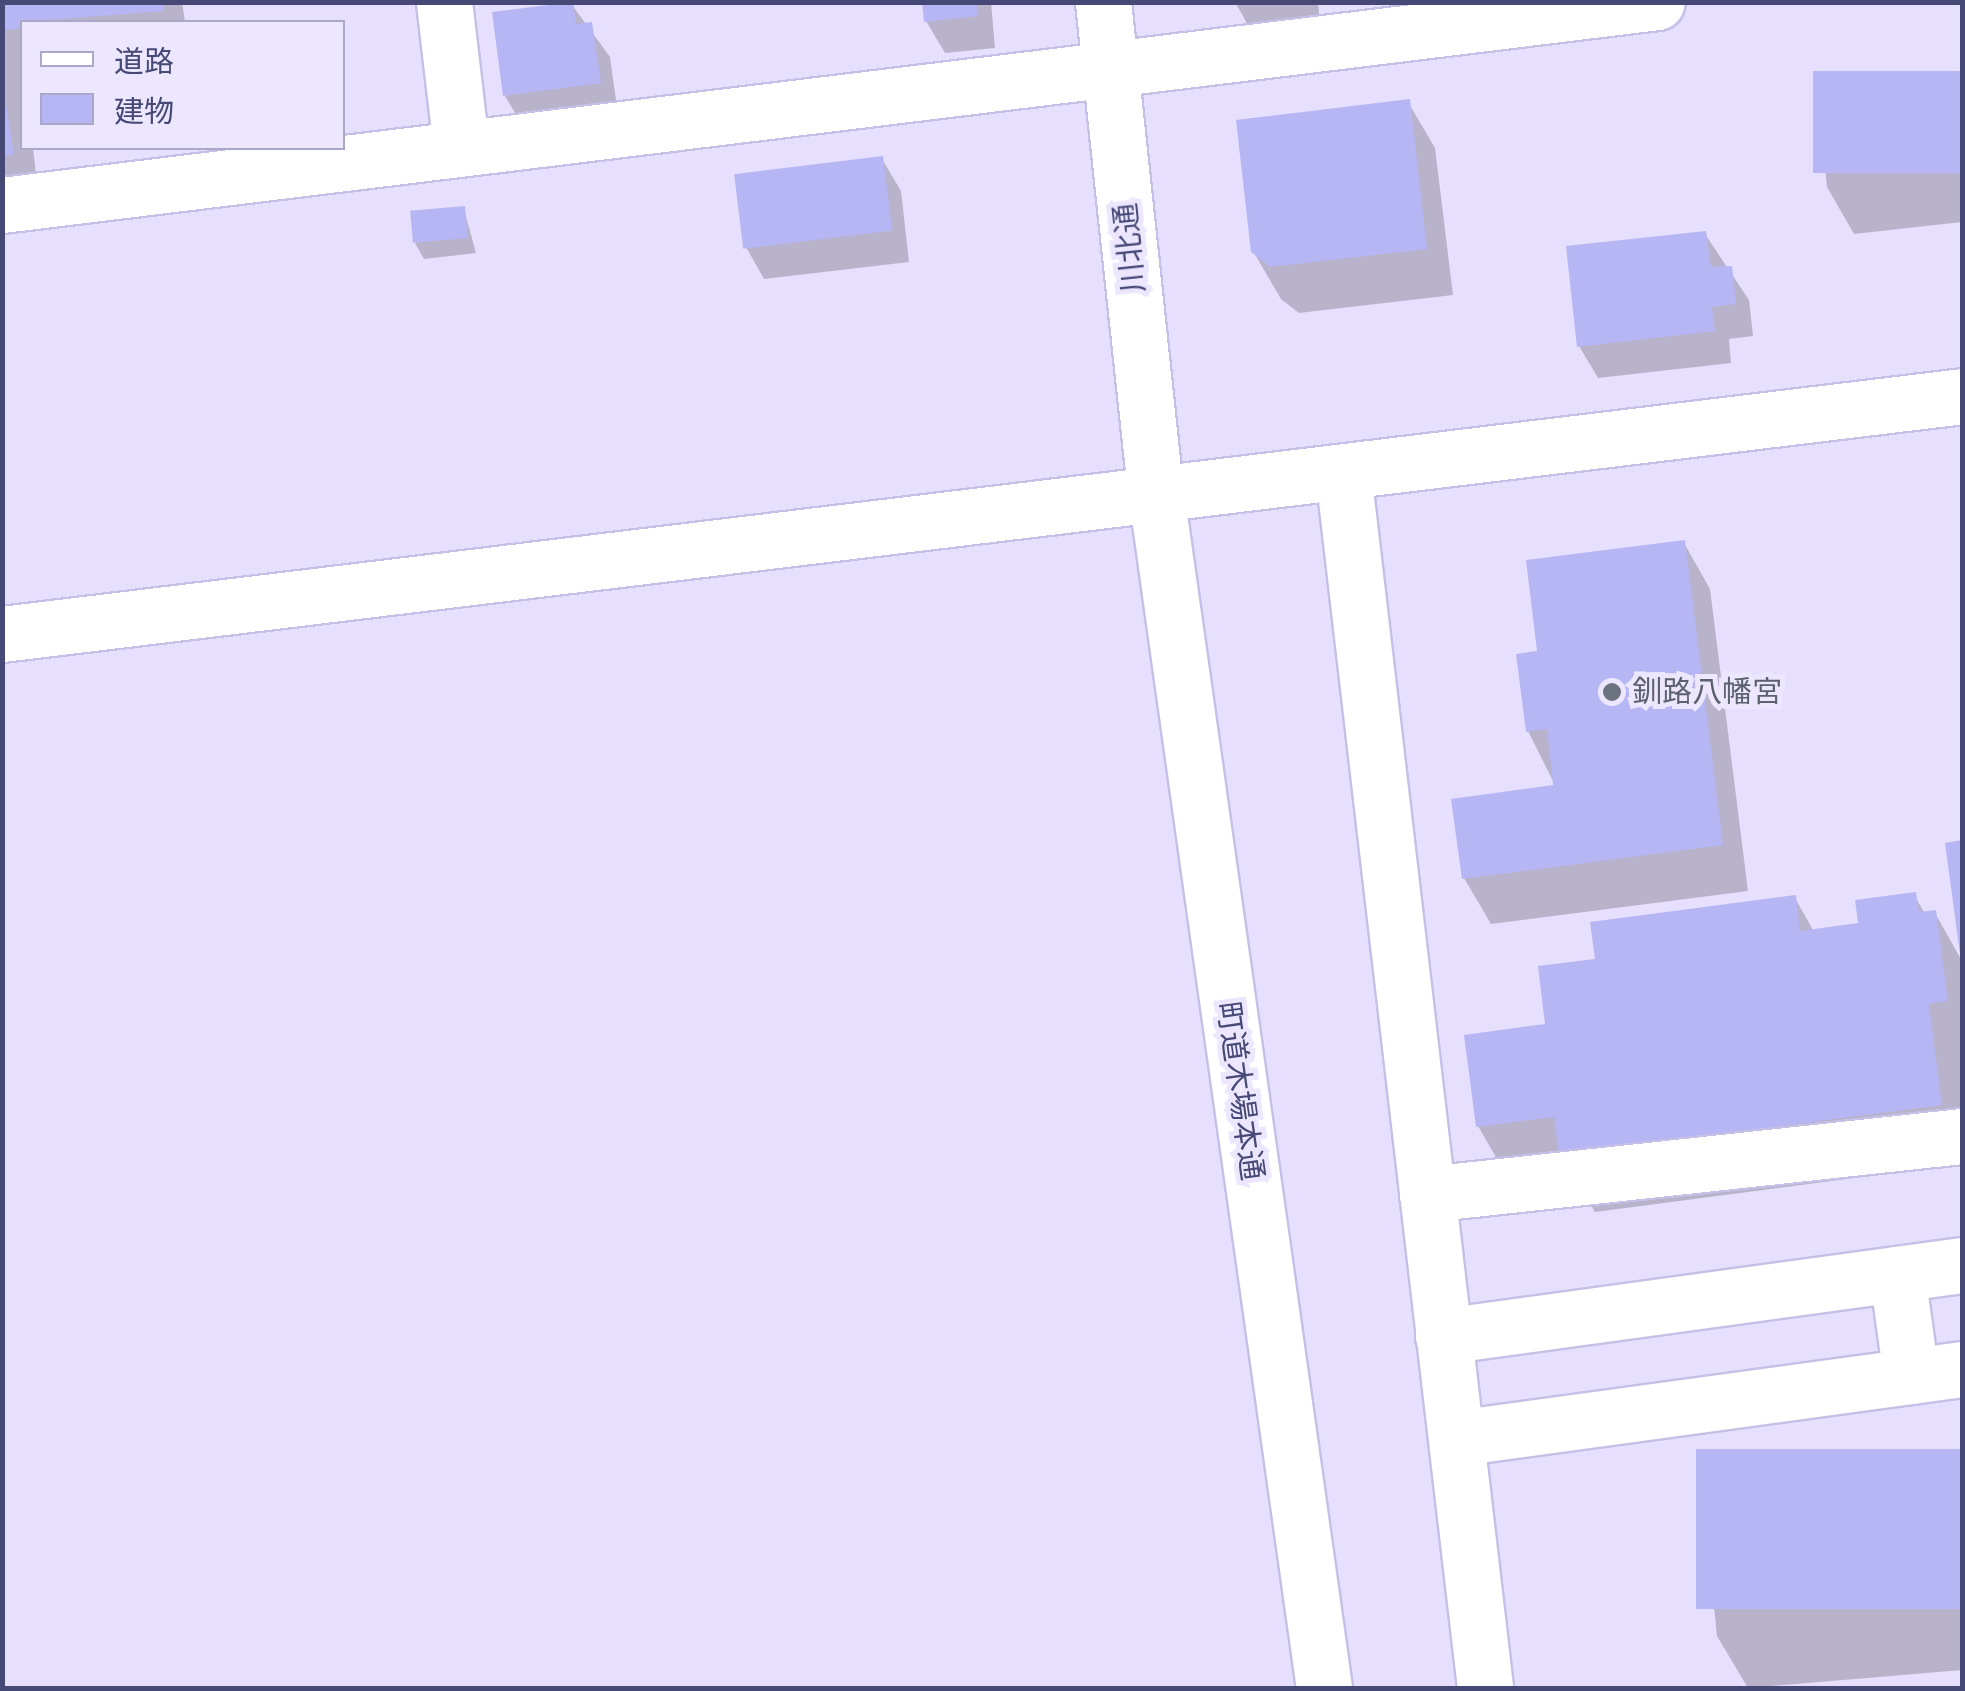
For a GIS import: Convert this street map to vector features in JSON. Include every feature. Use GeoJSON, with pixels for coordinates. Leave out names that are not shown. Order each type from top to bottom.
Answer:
{"type":"FeatureCollection","features":[{"type":"Feature","properties":{"kind":"street"},"geometry":{"type":"LineString","coordinates":[[444,2],[461,146]]}},
{"type":"Feature","properties":{"kind":"street","name":"川北通"},"geometry":{"type":"LineString","coordinates":[[1102,2],[1156,494]]}},
{"type":"Feature","properties":{"kind":"street"},"geometry":{"type":"LineString","coordinates":[[2,204],[1111,68],[1430,16],[1657,2]]}},
{"type":"Feature","properties":{"kind":"street"},"geometry":{"type":"LineString","coordinates":[[2,634],[1962,396]]}},
{"type":"Feature","properties":{"kind":"street"},"geometry":{"type":"LineString","coordinates":[[1343,473],[1485,1688]]}},
{"type":"Feature","properties":{"kind":"street","name":"町道木場本通"},"geometry":{"type":"LineString","coordinates":[[1156,494],[1324,1688]]}},
{"type":"Feature","properties":{"kind":"street"},"geometry":{"type":"LineString","coordinates":[[1427,1194],[1962,1136]]}},
{"type":"Feature","properties":{"kind":"street"},"geometry":{"type":"LineString","coordinates":[[1443,1336],[1962,1265]]}},
{"type":"Feature","properties":{"kind":"street"},"geometry":{"type":"LineString","coordinates":[[1456,1438],[1936,1372],[1896,1274]]}},
{"type":"Feature","properties":{"kind":"building"},"geometry":{"type":"Polygon","coordinates":[[[2,2],[163,2],[164,11],[20,20],[20,28],[2,31],[2,2]]]}},
{"type":"Feature","properties":{"kind":"building"},"geometry":{"type":"Polygon","coordinates":[[[573,2],[576,24],[592,22],[601,83],[503,96],[492,12],[573,2]]]}},
{"type":"Feature","properties":{"kind":"building"},"geometry":{"type":"Polygon","coordinates":[[[922,2],[977,2],[978,16],[924,22],[922,2]]]}},
{"type":"Feature","properties":{"kind":"building"},"geometry":{"type":"Polygon","coordinates":[[[1813,71],[1962,71],[1962,173],[1813,173],[1813,71]]]}},
{"type":"Feature","properties":{"kind":"building"},"geometry":{"type":"Polygon","coordinates":[[[2,80],[14,155],[2,156],[2,80]]]}},
{"type":"Feature","properties":{"kind":"building"},"geometry":{"type":"Polygon","coordinates":[[[1410,99],[1427,249],[1270,267],[1251,252],[1236,120],[1410,99]]]}},
{"type":"Feature","properties":{"kind":"building"},"geometry":{"type":"Polygon","coordinates":[[[883,156],[892,230],[743,249],[734,174],[883,156]]]}},
{"type":"Feature","properties":{"kind":"building"},"geometry":{"type":"Polygon","coordinates":[[[465,206],[468,238],[413,243],[410,211],[465,206]]]}},
{"type":"Feature","properties":{"kind":"building"},"geometry":{"type":"Polygon","coordinates":[[[1706,231],[1711,267],[1732,266],[1736,304],[1712,307],[1715,331],[1577,347],[1566,246],[1706,231]]]}},
{"type":"Feature","properties":{"kind":"building","name":"釧路八幡宮"},"geometry":{"type":"Polygon","coordinates":[[[1685,540],[1723,845],[1462,879],[1451,799],[1553,785],[1547,729],[1526,732],[1516,654],[1537,651],[1526,560],[1685,540]]]}},
{"type":"Feature","properties":{"kind":"building"},"geometry":{"type":"Polygon","coordinates":[[[1962,840],[1962,954],[1960,954],[1945,843],[1962,840]]]}},
{"type":"Feature","properties":{"kind":"building"},"geometry":{"type":"Polygon","coordinates":[[[1916,892],[1919,912],[1936,910],[1948,1001],[1929,1004],[1942,1105],[1559,1155],[1554,1117],[1476,1127],[1464,1035],[1545,1024],[1538,966],[1595,959],[1590,922],[1796,895],[1800,931],[1858,923],[1855,900],[1916,892]]]}},
{"type":"Feature","properties":{"kind":"building"},"geometry":{"type":"Polygon","coordinates":[[[1696,1449],[1962,1449],[1962,1609],[1696,1609],[1696,1449]]]}},
{"type":"Feature","properties":{"kind":"place","name":"釧路八幡宮"},"geometry":{"type":"Point","coordinates":[1612,692]}}]}
